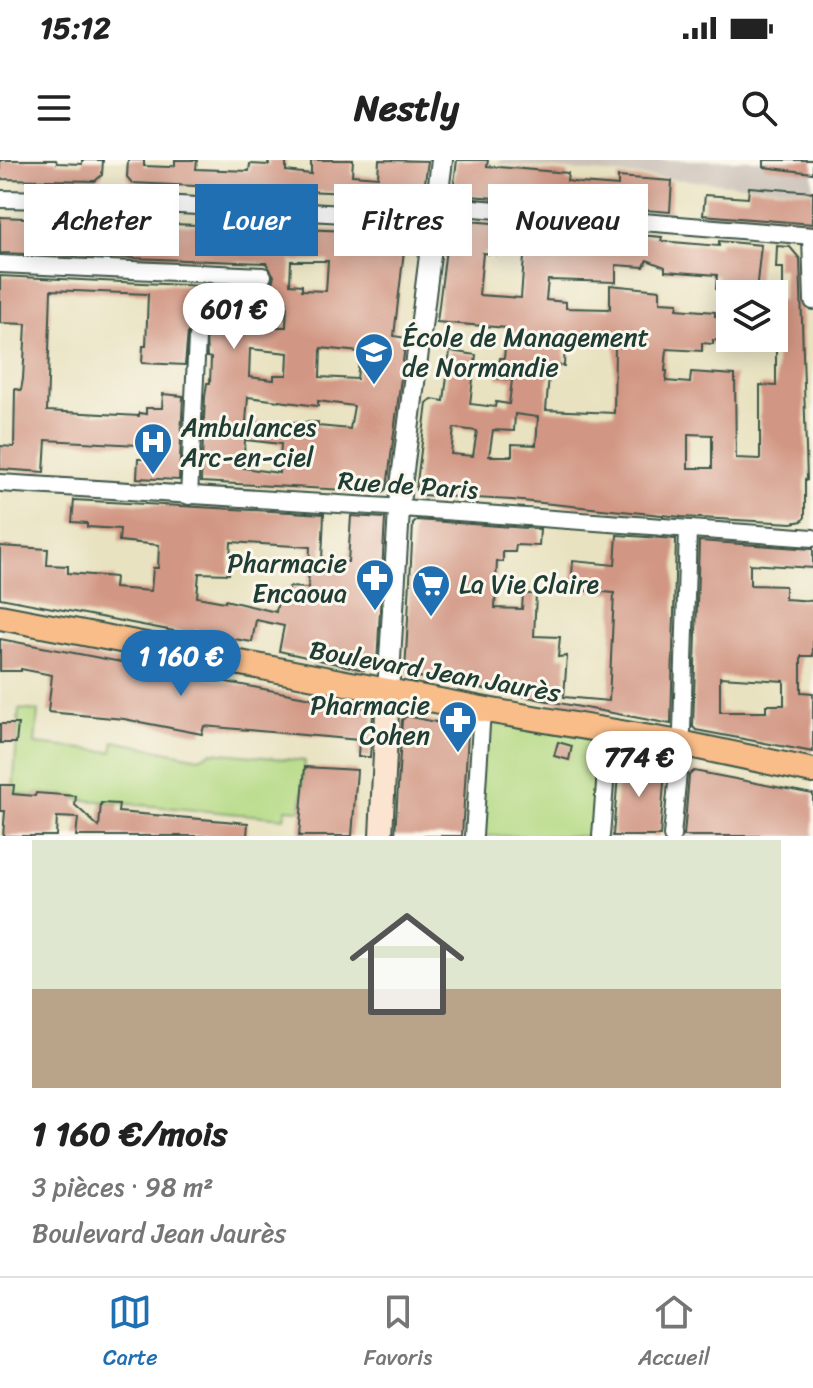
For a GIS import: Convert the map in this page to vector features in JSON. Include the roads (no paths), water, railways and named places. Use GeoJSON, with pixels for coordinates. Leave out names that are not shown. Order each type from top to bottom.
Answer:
{"type":"FeatureCollection","features":[{"type":"Feature","properties":{"kind":"main road","name":"Boulevard Jean Jaurès"},"geometry":{"type":"LineString","coordinates":[[0,617],[388,692],[680,743],[813,771]]}},
{"type":"Feature","properties":{"kind":"main road"},"geometry":{"type":"LineString","coordinates":[[381,836],[388,692]]}},
{"type":"Feature","properties":{"kind":"street"},"geometry":{"type":"LineString","coordinates":[[439,184],[442,160]]}},
{"type":"Feature","properties":{"kind":"street"},"geometry":{"type":"LineString","coordinates":[[0,199],[334,209]]}},
{"type":"Feature","properties":{"kind":"street"},"geometry":{"type":"LineString","coordinates":[[472,214],[812,236],[813,301]]}},
{"type":"Feature","properties":{"kind":"street"},"geometry":{"type":"LineString","coordinates":[[388,692],[400,508],[431,256]]}},
{"type":"Feature","properties":{"kind":"street"},"geometry":{"type":"LineString","coordinates":[[0,264],[263,276]]}},
{"type":"Feature","properties":{"kind":"street"},"geometry":{"type":"LineString","coordinates":[[189,496],[197,339]]}},
{"type":"Feature","properties":{"kind":"street","name":"Rue de Paris"},"geometry":{"type":"LineString","coordinates":[[0,483],[813,538]]}},
{"type":"Feature","properties":{"kind":"street"},"geometry":{"type":"LineString","coordinates":[[672,836],[680,743],[688,529]]}},
{"type":"Feature","properties":{"kind":"street"},"geometry":{"type":"LineString","coordinates":[[474,836],[482,709]]}},
{"type":"Feature","properties":{"kind":"street"},"geometry":{"type":"LineString","coordinates":[[601,836],[609,731]]}},
{"type":"Feature","properties":{"kind":"place","name":"École de Management de Normandie"},"geometry":{"type":"Point","coordinates":[374,386]}},
{"type":"Feature","properties":{"kind":"place","name":"Ambulances Arc-en-ciel"},"geometry":{"type":"Point","coordinates":[153,476]}},
{"type":"Feature","properties":{"kind":"place","name":"Pharmacie Encaoua"},"geometry":{"type":"Point","coordinates":[375,612]}},
{"type":"Feature","properties":{"kind":"place","name":"La Vie Claire"},"geometry":{"type":"Point","coordinates":[431,618]}},
{"type":"Feature","properties":{"kind":"place","name":"Pharmacie Cohen"},"geometry":{"type":"Point","coordinates":[458,754]}}]}
